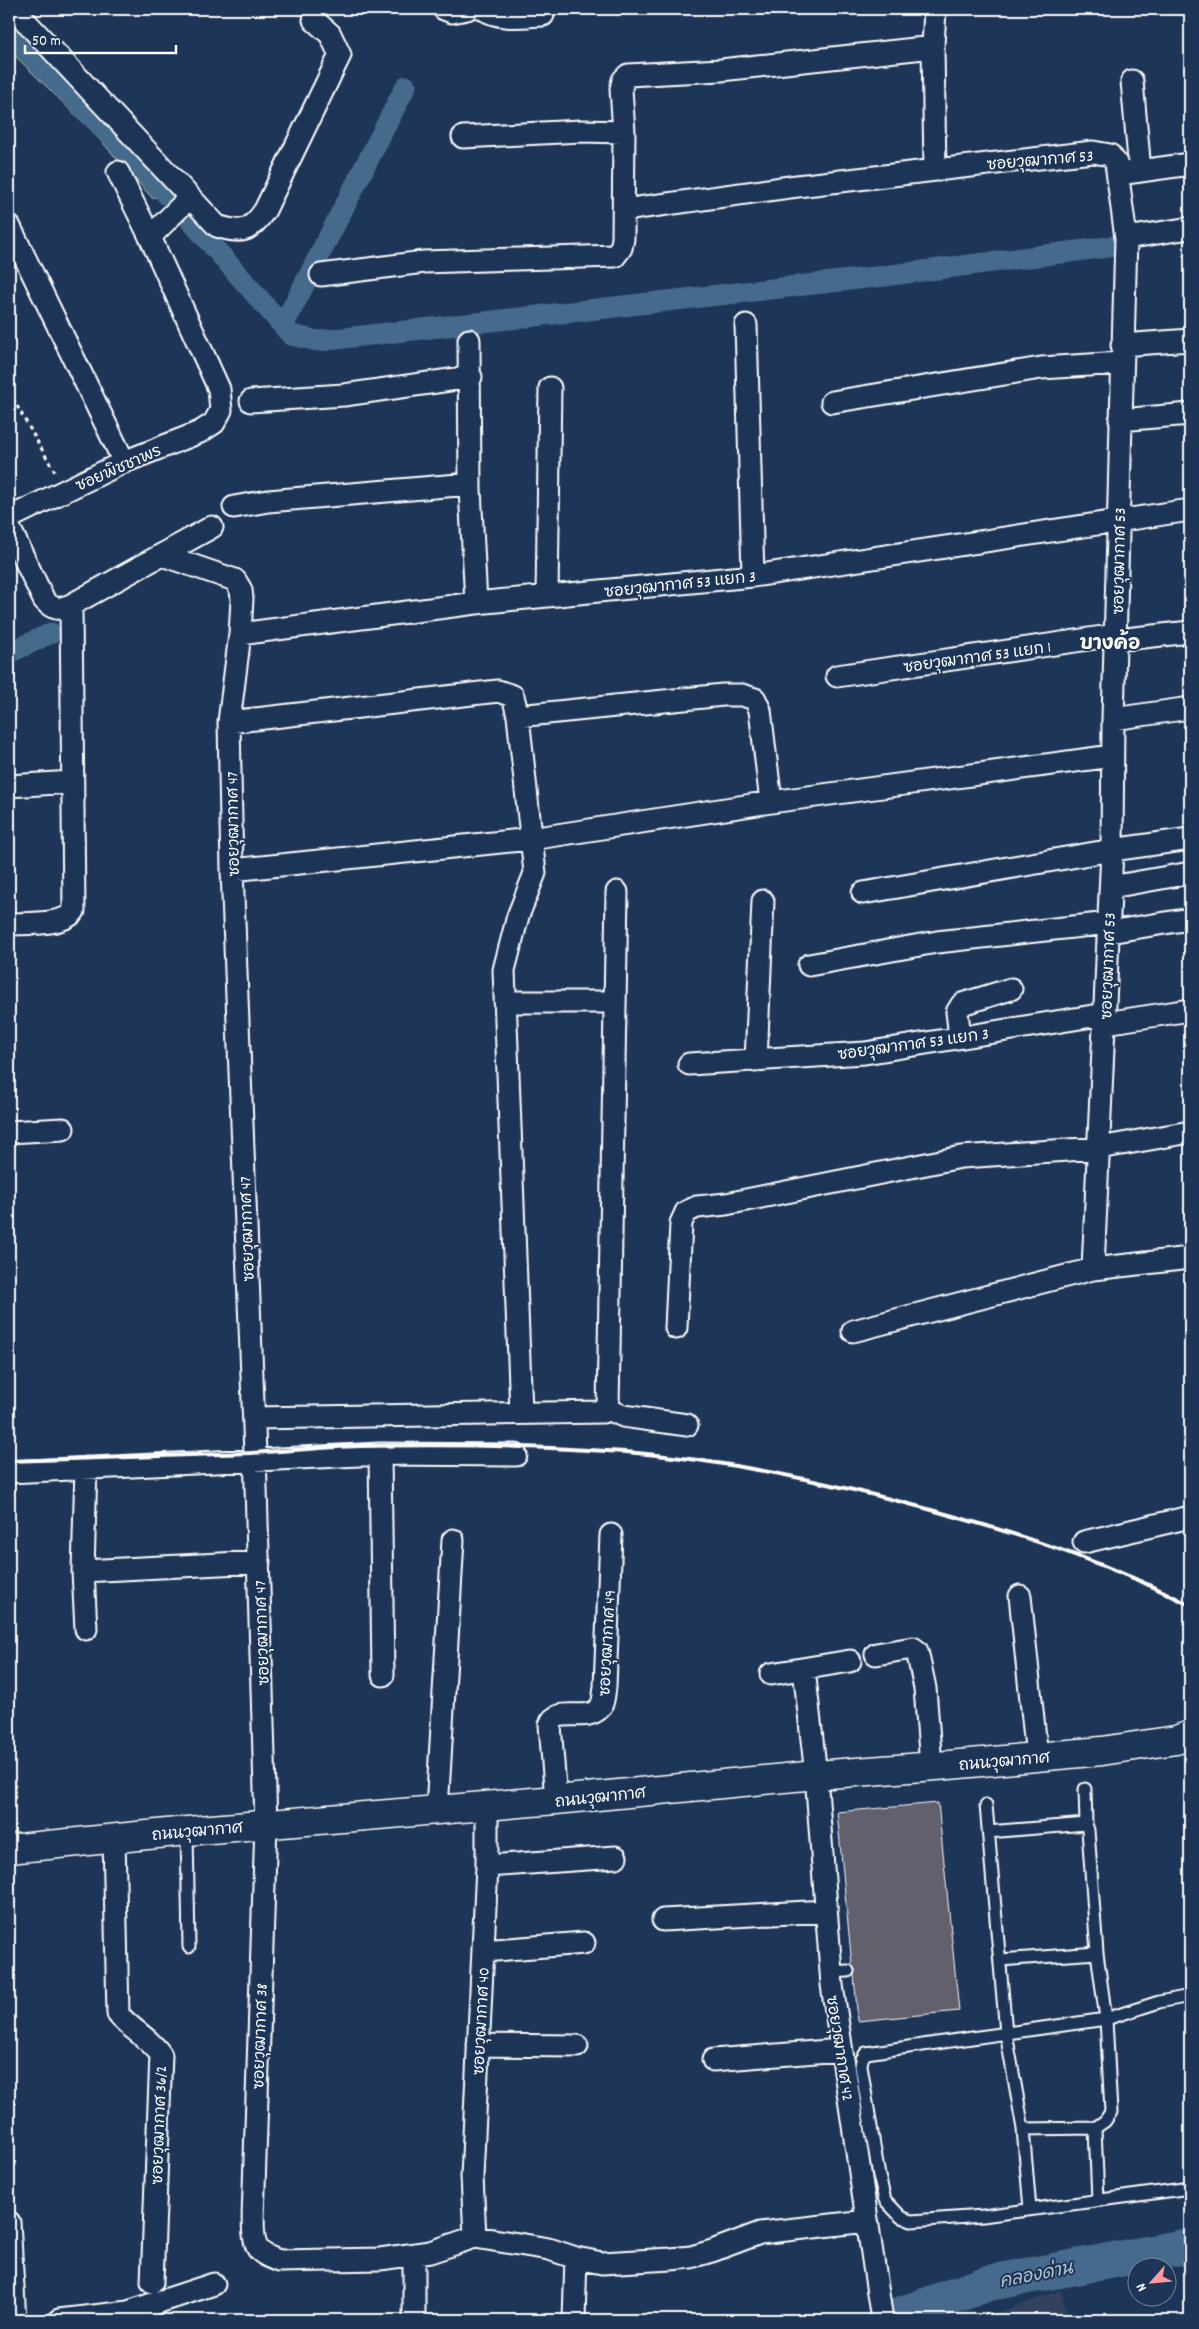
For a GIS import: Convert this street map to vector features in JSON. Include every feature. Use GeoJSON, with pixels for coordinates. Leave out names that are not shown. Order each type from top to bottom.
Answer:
{"type":"FeatureCollection","features":[{"type":"Feature","properties":{"kind":"main road","name":"ถนนวุฒากาศ"},"geometry":{"type":"LineString","coordinates":[[9,1849],[187,1831],[1102,1751],[1176,1740],[1190,1735]]}},
{"type":"Feature","properties":{"kind":"street"},"geometry":{"type":"LineString","coordinates":[[14,9],[217,226],[236,232],[254,226],[265,210],[340,55],[330,34],[314,20]]}},
{"type":"Feature","properties":{"kind":"street"},"geometry":{"type":"LineString","coordinates":[[444,9],[452,12],[467,9]]}},
{"type":"Feature","properties":{"kind":"street"},"geometry":{"type":"LineString","coordinates":[[483,9],[490,14],[506,16],[543,15]]}},
{"type":"Feature","properties":{"kind":"street"},"geometry":{"type":"LineString","coordinates":[[624,210],[935,170],[933,47],[935,9]]}},
{"type":"Feature","properties":{"kind":"street"},"geometry":{"type":"LineString","coordinates":[[321,275],[424,262],[615,256],[621,248],[624,210],[624,132],[621,89],[623,80],[628,74],[722,70],[933,47]]}},
{"type":"Feature","properties":{"kind":"street"},"geometry":{"type":"LineString","coordinates":[[1132,82],[1140,171]]}},
{"type":"Feature","properties":{"kind":"street"},"geometry":{"type":"LineString","coordinates":[[463,137],[581,131],[624,132]]}},
{"type":"Feature","properties":{"kind":"street","name":"ซอยวุฒากาศ 53"},"geometry":{"type":"LineString","coordinates":[[935,170],[1093,152],[1110,155],[1116,163],[1118,174],[1126,238],[1112,756],[1112,850],[1093,1269]]}},
{"type":"Feature","properties":{"kind":"street"},"geometry":{"type":"LineString","coordinates":[[1118,174],[1190,164]]}},
{"type":"Feature","properties":{"kind":"street"},"geometry":{"type":"LineString","coordinates":[[118,172],[150,237],[190,197]]}},
{"type":"Feature","properties":{"kind":"street"},"geometry":{"type":"LineString","coordinates":[[9,226],[124,462]]}},
{"type":"Feature","properties":{"kind":"street"},"geometry":{"type":"LineString","coordinates":[[1126,238],[1190,228]]}},
{"type":"Feature","properties":{"kind":"street","name":"ซอยพิชชาพร"},"geometry":{"type":"LineString","coordinates":[[9,518],[124,462],[200,432],[214,423],[221,410],[219,389],[150,237]]}},
{"type":"Feature","properties":{"kind":"street"},"geometry":{"type":"LineString","coordinates":[[746,326],[753,576]]}},
{"type":"Feature","properties":{"kind":"street"},"geometry":{"type":"LineString","coordinates":[[469,340],[471,377],[470,484],[476,603]]}},
{"type":"Feature","properties":{"kind":"street"},"geometry":{"type":"LineString","coordinates":[[832,402],[1122,354],[1190,340]]}},
{"type":"Feature","properties":{"kind":"street"},"geometry":{"type":"LineString","coordinates":[[251,401],[344,395],[471,377]]}},
{"type":"Feature","properties":{"kind":"street"},"geometry":{"type":"LineString","coordinates":[[547,596],[550,388]]}},
{"type":"Feature","properties":{"kind":"street"},"geometry":{"type":"LineString","coordinates":[[1120,420],[1190,414]]}},
{"type":"Feature","properties":{"kind":"street"},"geometry":{"type":"LineString","coordinates":[[234,507],[268,501],[470,484]]}},
{"type":"Feature","properties":{"kind":"street","name":"ซอยวุฒากาศ 53 แยก 3"},"geometry":{"type":"LineString","coordinates":[[240,634],[476,603],[753,576],[1190,510]]}},
{"type":"Feature","properties":{"kind":"street"},"geometry":{"type":"LineString","coordinates":[[9,527],[44,600],[50,608],[59,609],[71,605],[212,527]]}},
{"type":"Feature","properties":{"kind":"street","name":"ซอยวุฒากาศ 47"},"geometry":{"type":"LineString","coordinates":[[162,556],[235,580],[241,590],[242,599],[240,634],[229,722],[232,870],[254,1418],[266,1824]]}},
{"type":"Feature","properties":{"kind":"street"},"geometry":{"type":"LineString","coordinates":[[9,924],[58,921],[69,917],[74,911],[71,605]]}},
{"type":"Feature","properties":{"kind":"street","name":"ซอยวุฒากาศ 53 แยก 1"},"geometry":{"type":"LineString","coordinates":[[837,676],[1116,637],[1190,632]]}},
{"type":"Feature","properties":{"kind":"street"},"geometry":{"type":"LineString","coordinates":[[229,722],[498,691],[513,696],[518,716],[535,862],[535,873],[518,916],[504,970],[521,1412]]}},
{"type":"Feature","properties":{"kind":"street"},"geometry":{"type":"LineString","coordinates":[[518,716],[723,695],[742,695],[755,699],[760,710],[771,802]]}},
{"type":"Feature","properties":{"kind":"street"},"geometry":{"type":"LineString","coordinates":[[1113,719],[1190,708]]}},
{"type":"Feature","properties":{"kind":"street"},"geometry":{"type":"LineString","coordinates":[[232,870],[531,839],[771,802],[1112,756]]}},
{"type":"Feature","properties":{"kind":"street"},"geometry":{"type":"LineString","coordinates":[[9,786],[72,782]]}},
{"type":"Feature","properties":{"kind":"street"},"geometry":{"type":"LineString","coordinates":[[863,893],[1112,850],[1190,839]]}},
{"type":"Feature","properties":{"kind":"street"},"geometry":{"type":"LineString","coordinates":[[1110,887],[1190,874]]}},
{"type":"Feature","properties":{"kind":"street"},"geometry":{"type":"LineString","coordinates":[[608,1409],[617,892]]}},
{"type":"Feature","properties":{"kind":"street"},"geometry":{"type":"LineString","coordinates":[[756,1061],[763,901]]}},
{"type":"Feature","properties":{"kind":"street"},"geometry":{"type":"LineString","coordinates":[[809,965],[937,942],[1109,928],[1190,919]]}},
{"type":"Feature","properties":{"kind":"street"},"geometry":{"type":"LineString","coordinates":[[960,1037],[957,1012],[962,1004],[1011,989]]}},
{"type":"Feature","properties":{"kind":"street"},"geometry":{"type":"LineString","coordinates":[[506,1002],[616,1002]]}},
{"type":"Feature","properties":{"kind":"street","name":"ซอยวุฒากาศ 53 แยก 3"},"geometry":{"type":"LineString","coordinates":[[690,1064],[865,1053],[960,1037],[1190,1010]]}},
{"type":"Feature","properties":{"kind":"street"},"geometry":{"type":"LineString","coordinates":[[9,1132],[63,1129]]}},
{"type":"Feature","properties":{"kind":"street"},"geometry":{"type":"LineString","coordinates":[[676,1328],[681,1223],[686,1212],[697,1207],[726,1204],[961,1157],[1099,1148],[1190,1132]]}},
{"type":"Feature","properties":{"kind":"street"},"geometry":{"type":"LineString","coordinates":[[853,1331],[1093,1269],[1190,1258]]}},
{"type":"Feature","properties":{"kind":"street"},"geometry":{"type":"LineString","coordinates":[[254,1418],[603,1412],[608,1409]]}},
{"type":"Feature","properties":{"kind":"street"},"geometry":{"type":"LineString","coordinates":[[608,1409],[623,1416],[687,1425]]}},
{"type":"Feature","properties":{"kind":"street"},"geometry":{"type":"LineString","coordinates":[[380,1454],[383,1675]]}},
{"type":"Feature","properties":{"kind":"street"},"geometry":{"type":"LineString","coordinates":[[9,1472],[380,1454],[516,1455]]}},
{"type":"Feature","properties":{"kind":"street"},"geometry":{"type":"LineString","coordinates":[[86,1468],[83,1571],[86,1629]]}},
{"type":"Feature","properties":{"kind":"street"},"geometry":{"type":"LineString","coordinates":[[1084,1542],[1190,1517]]}},
{"type":"Feature","properties":{"kind":"street","name":"ซอยวุฒากาศ 49"},"geometry":{"type":"LineString","coordinates":[[556,1800],[551,1719],[556,1716],[586,1715],[598,1710],[602,1705],[605,1687],[611,1534]]}},
{"type":"Feature","properties":{"kind":"street"},"geometry":{"type":"LineString","coordinates":[[437,1810],[452,1540]]}},
{"type":"Feature","properties":{"kind":"street"},"geometry":{"type":"LineString","coordinates":[[83,1571],[259,1562]]}},
{"type":"Feature","properties":{"kind":"street"},"geometry":{"type":"LineString","coordinates":[[1020,1596],[1037,1757]]}},
{"type":"Feature","properties":{"kind":"street"},"geometry":{"type":"LineString","coordinates":[[876,1654],[913,1648],[917,1651],[925,1688],[932,1766]]}},
{"type":"Feature","properties":{"kind":"street"},"geometry":{"type":"LineString","coordinates":[[770,1674],[850,1661]]}},
{"type":"Feature","properties":{"kind":"street","name":"ซอยวุฒากาศ 42"},"geometry":{"type":"LineString","coordinates":[[804,1669],[816,1775],[826,1911],[840,1971],[841,2050],[882,2320]]}},
{"type":"Feature","properties":{"kind":"street","name":"ซอยวุฒากาศ 40"},"geometry":{"type":"LineString","coordinates":[[476,2237],[472,2177],[488,1866],[487,1805]]}},
{"type":"Feature","properties":{"kind":"street","name":"ซอยวุฒากาศ 38"},"geometry":{"type":"LineString","coordinates":[[266,1824],[254,2188],[254,2232],[257,2248],[279,2261],[380,2259],[414,2254]]}},
{"type":"Feature","properties":{"kind":"street","name":"ซอยวุฒากาศ 36/2"},"geometry":{"type":"LineString","coordinates":[[114,1838],[118,2014],[127,2025],[153,2043],[161,2055],[152,2282]]}},
{"type":"Feature","properties":{"kind":"street"},"geometry":{"type":"LineString","coordinates":[[488,1866],[616,1858]]}},
{"type":"Feature","properties":{"kind":"street"},"geometry":{"type":"LineString","coordinates":[[663,1920],[826,1911]]}},
{"type":"Feature","properties":{"kind":"street"},"geometry":{"type":"LineString","coordinates":[[483,1951],[584,1943]]}},
{"type":"Feature","properties":{"kind":"street"},"geometry":{"type":"LineString","coordinates":[[478,2045],[577,2046]]}},
{"type":"Feature","properties":{"kind":"street"},"geometry":{"type":"LineString","coordinates":[[713,2060],[841,2050]]}},
{"type":"Feature","properties":{"kind":"street"},"geometry":{"type":"LineString","coordinates":[[414,2320],[414,2254],[430,2252],[476,2237],[549,2249],[576,2258],[602,2263],[691,2257],[760,2233],[867,2220]]}},
{"type":"Feature","properties":{"kind":"street"},"geometry":{"type":"LineString","coordinates":[[9,2222],[15,2320]]}},
{"type":"Feature","properties":{"kind":"street"},"geometry":{"type":"LineString","coordinates":[[574,2319],[576,2258]]}},
{"type":"Feature","properties":{"kind":"street"},"geometry":{"type":"LineString","coordinates":[[58,2320],[128,2312],[146,2314],[214,2284]]}},
{"type":"Feature","properties":{"kind":"lane"},"geometry":{"type":"LineString","coordinates":[[1023,2129],[1095,2128],[1105,2121],[1111,2112],[1106,2019],[1097,1953],[1086,1824],[1085,1789]]}},
{"type":"Feature","properties":{"kind":"lane"},"geometry":{"type":"LineString","coordinates":[[986,1804],[1006,2033],[1023,2129],[1030,2209]]}},
{"type":"Feature","properties":{"kind":"lane"},"geometry":{"type":"LineString","coordinates":[[988,1832],[1086,1824]]}},
{"type":"Feature","properties":{"kind":"lane"},"geometry":{"type":"LineString","coordinates":[[187,1831],[189,1947]]}},
{"type":"Feature","properties":{"kind":"lane"},"geometry":{"type":"LineString","coordinates":[[1000,1960],[1097,1953]]}},
{"type":"Feature","properties":{"kind":"lane"},"geometry":{"type":"LineString","coordinates":[[1190,1996],[1159,2002],[1106,2019],[866,2053],[862,2059],[861,2066],[878,2176],[885,2200],[893,2211],[911,2221],[983,2216],[1190,2188]]}},
{"type":"Feature","properties":{"kind":"lane"},"geometry":{"type":"LineString","coordinates":[[1095,2128],[1098,2200]]}},
{"type":"Feature","properties":{"kind":"path"},"geometry":{"type":"LineString","coordinates":[[9,392],[59,479]]}},
{"type":"Feature","properties":{"kind":"shaded area"},"geometry":{"type":"Polygon","coordinates":[[[1061,2290],[1068,2320],[977,2320],[1061,2290]]]}},
{"type":"Feature","properties":{"kind":"green space"},"geometry":{"type":"Polygon","coordinates":[[[9,15],[169,183],[153,199],[92,131],[9,50],[9,15]]]}},
{"type":"Feature","properties":{"kind":"building"},"geometry":{"type":"Polygon","coordinates":[[[938,1803],[959,2011],[858,2021],[855,1970],[852,1965],[837,1812],[938,1803]]]}},
{"type":"Feature","properties":{"kind":"waterway"},"geometry":{"type":"LineString","coordinates":[[9,33],[140,165],[168,196]]}},
{"type":"Feature","properties":{"kind":"waterway"},"geometry":{"type":"LineString","coordinates":[[283,326],[406,86]]}},
{"type":"Feature","properties":{"kind":"waterway"},"geometry":{"type":"LineString","coordinates":[[190,220],[291,335],[318,341],[884,276],[1115,246]]}},
{"type":"Feature","properties":{"kind":"waterway"},"geometry":{"type":"LineString","coordinates":[[9,653],[51,633]]}},
{"type":"Feature","properties":{"kind":"waterway","name":"คลองด่าน"},"geometry":{"type":"LineString","coordinates":[[886,2320],[989,2283],[1190,2246]]}},
{"type":"Feature","properties":{"kind":"railway"},"geometry":{"type":"LineString","coordinates":[[9,1461],[251,1453],[393,1445],[527,1447],[667,1456],[791,1476],[953,1516],[1074,1554],[1133,1578],[1190,1605]]}},
{"type":"Feature","properties":{"kind":"district","name":"บางค้อ"},"geometry":{"type":"Point","coordinates":[1110,642]}}]}
